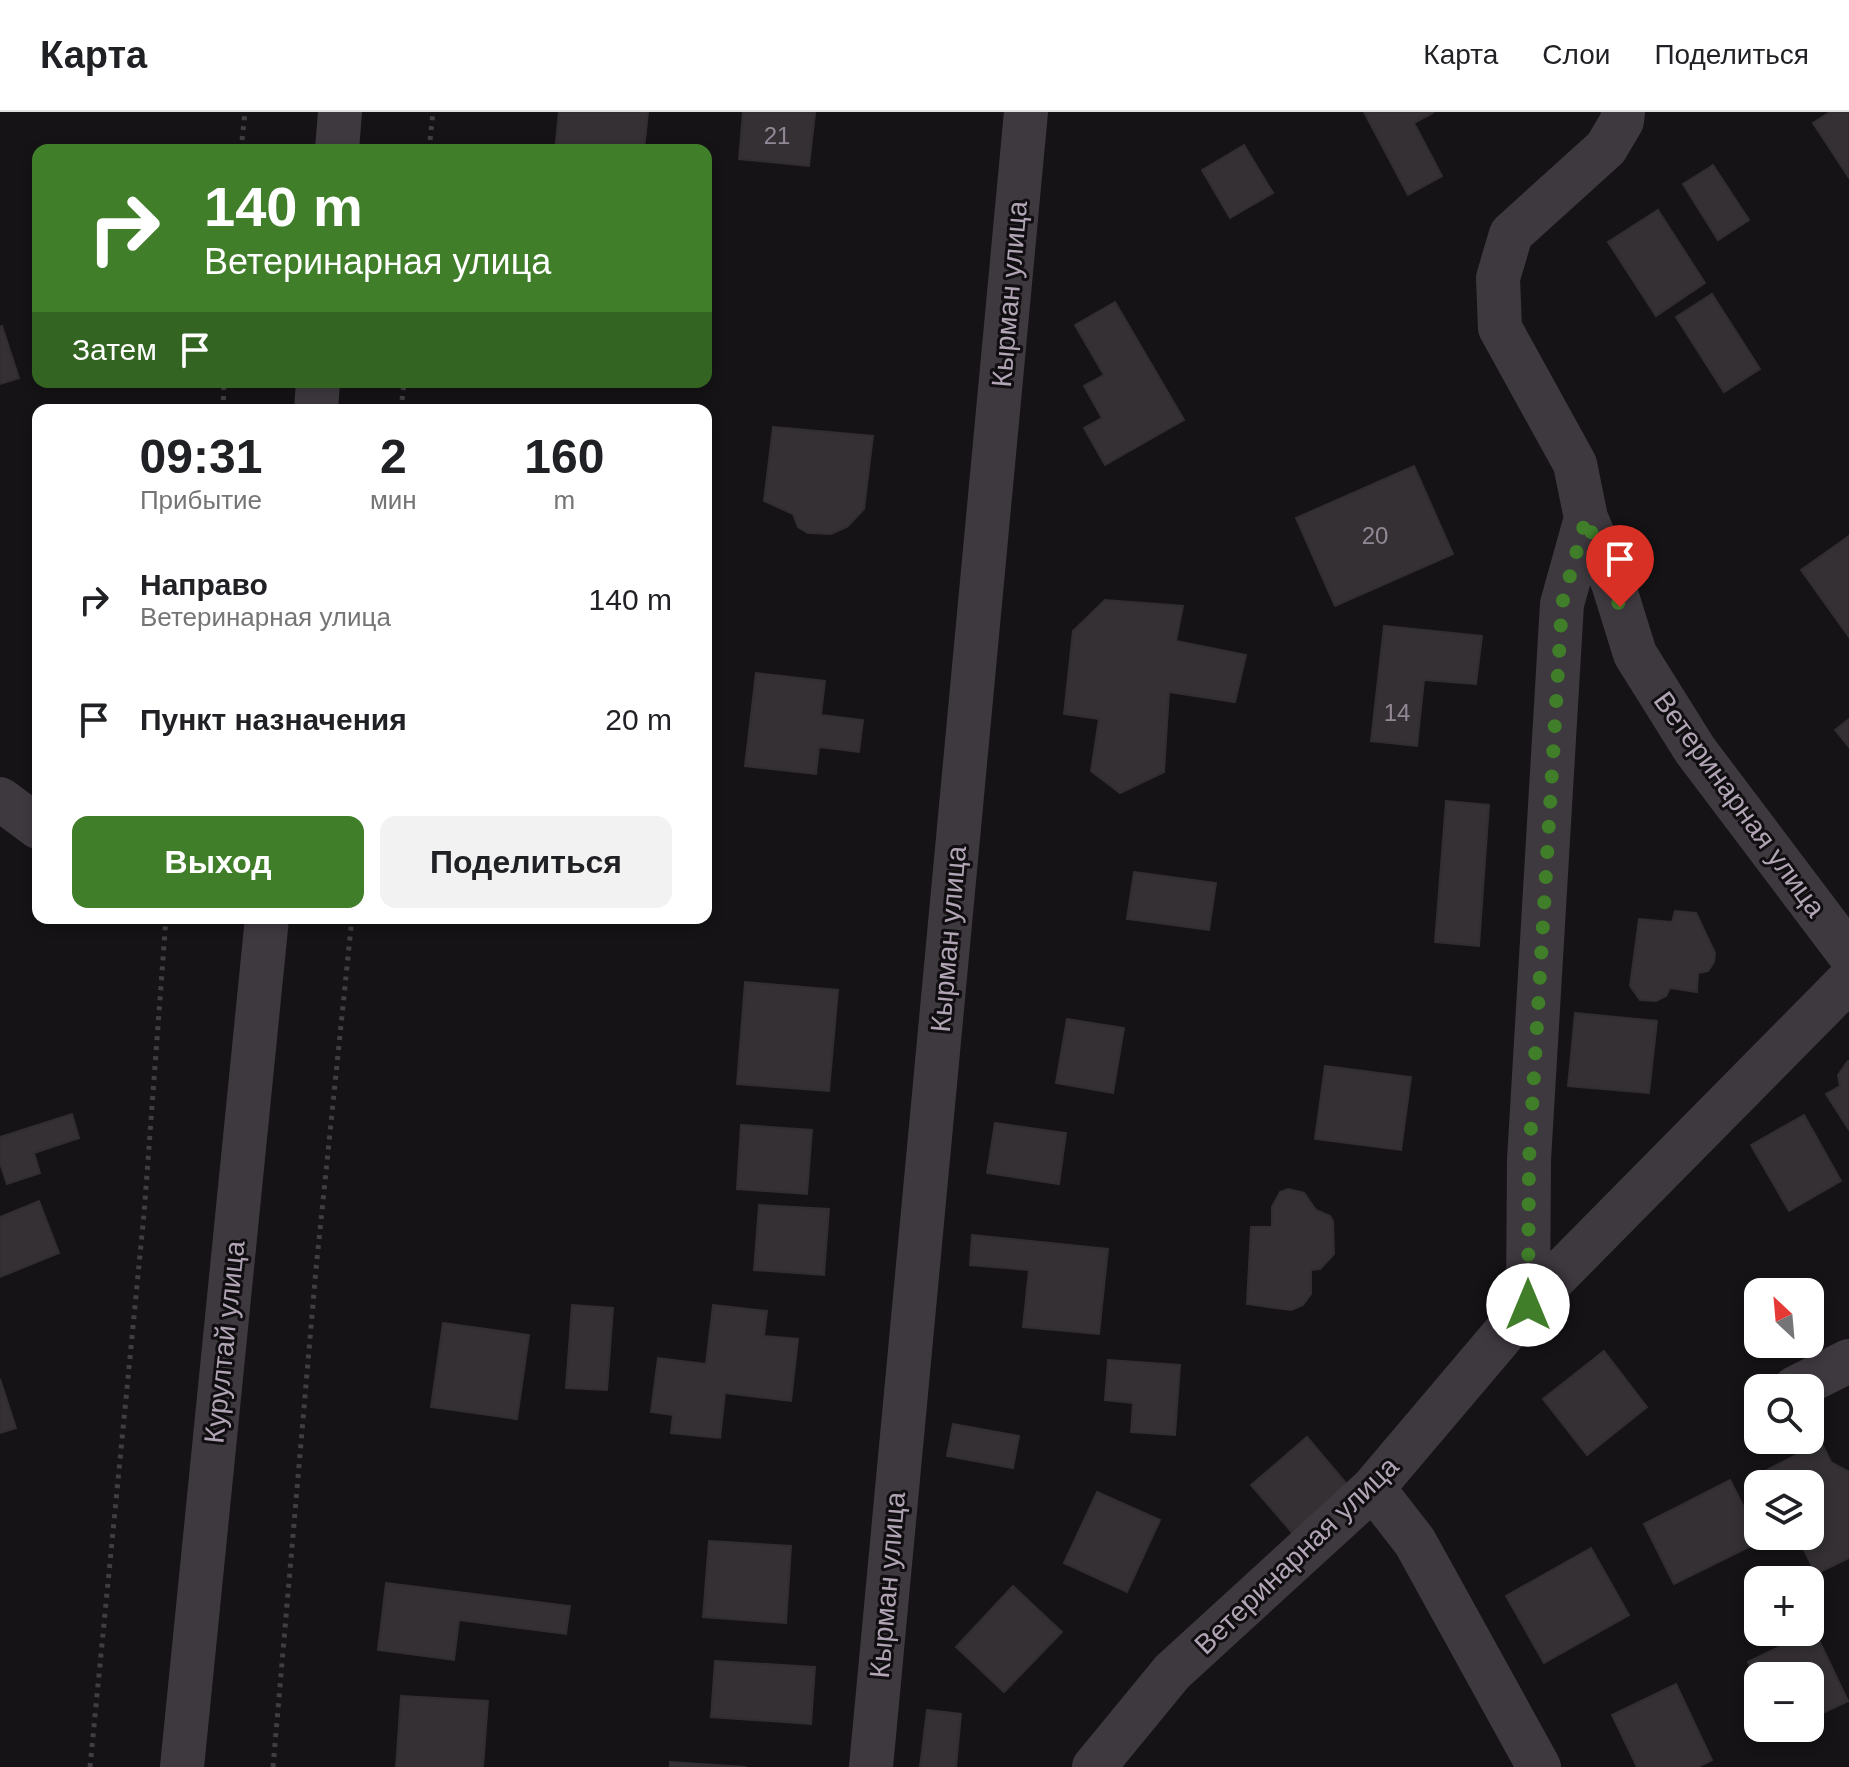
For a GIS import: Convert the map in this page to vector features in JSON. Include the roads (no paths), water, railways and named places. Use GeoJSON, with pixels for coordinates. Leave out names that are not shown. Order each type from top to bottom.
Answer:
{"type":"FeatureCollection","features":[{"type":"Feature","properties":{"kind":"street"},"geometry":{"type":"LineString","coordinates":[[337,144],[340,112]]}},
{"type":"Feature","properties":{"kind":"street","name":"Кырман улица"},"geometry":{"type":"LineString","coordinates":[[871,1767],[1026,112]]}},
{"type":"Feature","properties":{"kind":"street","name":"Ветеринарная улица"},"geometry":{"type":"LineString","coordinates":[[1623,112],[1622,121],[1606,148],[1511,234],[1498,278],[1500,328],[1575,464],[1586,518],[1613,583],[1635,654],[1695,750],[1849,954]]}},
{"type":"Feature","properties":{"kind":"street","name":"Ветеринарная улица"},"geometry":{"type":"LineString","coordinates":[[1528,1305],[1529,1160],[1562,604],[1586,518]]}},
{"type":"Feature","properties":{"kind":"street"},"geometry":{"type":"LineString","coordinates":[[0,799],[32,823]]}},
{"type":"Feature","properties":{"kind":"street","name":"Курултай улица"},"geometry":{"type":"LineString","coordinates":[[182,1767],[266,924]]}},
{"type":"Feature","properties":{"kind":"street","name":"Ветеринарная улица"},"geometry":{"type":"LineString","coordinates":[[1094,1767],[1172,1672],[1373,1488],[1528,1305],[1849,980]]}},
{"type":"Feature","properties":{"kind":"street"},"geometry":{"type":"LineString","coordinates":[[1823,1374],[1849,1361]]}},
{"type":"Feature","properties":{"kind":"street"},"geometry":{"type":"LineString","coordinates":[[1373,1488],[1415,1542],[1539,1767]]}}]}
